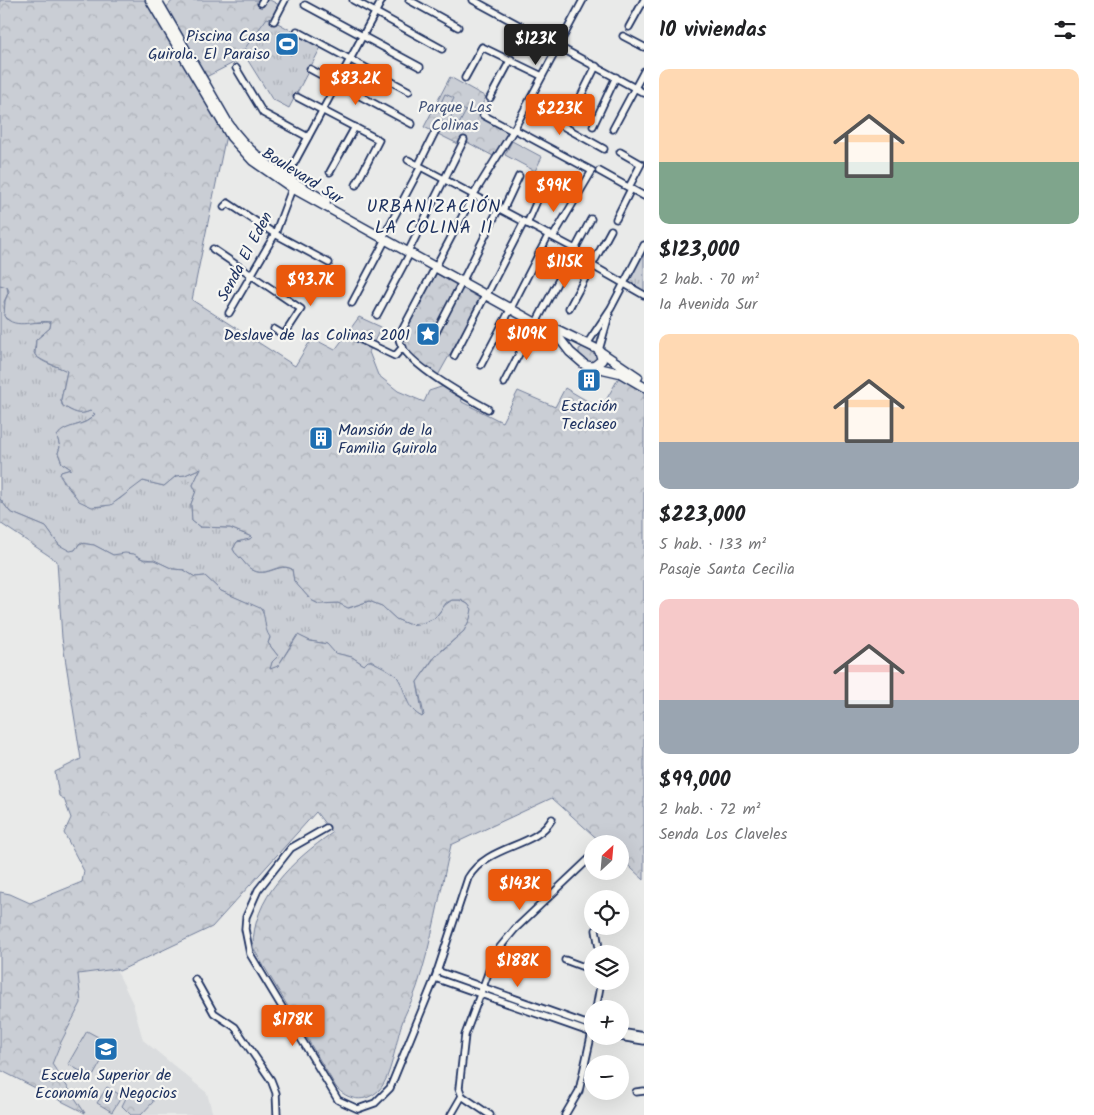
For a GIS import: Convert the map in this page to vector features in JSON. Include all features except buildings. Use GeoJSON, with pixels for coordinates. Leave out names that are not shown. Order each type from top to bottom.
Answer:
{"type":"FeatureCollection","features":[{"type":"Feature","properties":{"kind":"highway","name":"Boulevard Sur"},"geometry":{"type":"LineString","coordinates":[[150,0],[230,136],[253,161],[557,334],[576,359]]}},
{"type":"Feature","properties":{"kind":"highway","name":"Boulevard Sur"},"geometry":{"type":"LineString","coordinates":[[158,0],[233,130],[258,158],[293,185]]}},
{"type":"Feature","properties":{"kind":"highway","name":"Boulevard Sur"},"geometry":{"type":"LineString","coordinates":[[536,322],[585,343]]}},
{"type":"Feature","properties":{"kind":"highway"},"geometry":{"type":"LineString","coordinates":[[644,381],[585,343],[575,348],[576,359],[585,365],[620,373],[644,387]]}},
{"type":"Feature","properties":{"kind":"highway"},"geometry":{"type":"LineString","coordinates":[[593,367],[600,363],[600,351]]}},
{"type":"Feature","properties":{"kind":"street"},"geometry":{"type":"LineString","coordinates":[[274,21],[285,0]]}},
{"type":"Feature","properties":{"kind":"street"},"geometry":{"type":"LineString","coordinates":[[353,0],[442,49]]}},
{"type":"Feature","properties":{"kind":"street"},"geometry":{"type":"LineString","coordinates":[[286,178],[382,0]]}},
{"type":"Feature","properties":{"kind":"street"},"geometry":{"type":"LineString","coordinates":[[409,0],[458,26]]}},
{"type":"Feature","properties":{"kind":"street"},"geometry":{"type":"LineString","coordinates":[[473,0],[483,2],[558,46],[644,92]]}},
{"type":"Feature","properties":{"kind":"street"},"geometry":{"type":"LineString","coordinates":[[488,409],[438,381],[403,347],[399,336],[474,194],[514,130],[583,0]]}},
{"type":"Feature","properties":{"kind":"street"},"geometry":{"type":"LineString","coordinates":[[630,27],[644,0]]}},
{"type":"Feature","properties":{"kind":"street"},"geometry":{"type":"LineString","coordinates":[[305,5],[420,67]]}},
{"type":"Feature","properties":{"kind":"street"},"geometry":{"type":"LineString","coordinates":[[296,31],[409,91]]}},
{"type":"Feature","properties":{"kind":"street"},"geometry":{"type":"LineString","coordinates":[[623,36],[644,48]]}},
{"type":"Feature","properties":{"kind":"street"},"geometry":{"type":"LineString","coordinates":[[465,78],[481,48],[511,59],[542,76]]}},
{"type":"Feature","properties":{"kind":"street"},"geometry":{"type":"LineString","coordinates":[[490,98],[511,59]]}},
{"type":"Feature","properties":{"kind":"street"},"geometry":{"type":"LineString","coordinates":[[573,112],[596,66]]}},
{"type":"Feature","properties":{"kind":"street"},"geometry":{"type":"LineString","coordinates":[[236,68],[264,113],[308,137]]}},
{"type":"Feature","properties":{"kind":"street"},"geometry":{"type":"LineString","coordinates":[[310,69],[412,124]]}},
{"type":"Feature","properties":{"kind":"street"},"geometry":{"type":"LineString","coordinates":[[613,129],[644,71]]}},
{"type":"Feature","properties":{"kind":"street"},"geometry":{"type":"LineString","coordinates":[[593,126],[616,77]]}},
{"type":"Feature","properties":{"kind":"street"},"geometry":{"type":"LineString","coordinates":[[297,97],[380,141],[356,185]]}},
{"type":"Feature","properties":{"kind":"street"},"geometry":{"type":"LineString","coordinates":[[527,106],[604,149]]}},
{"type":"Feature","properties":{"kind":"street"},"geometry":{"type":"LineString","coordinates":[[481,364],[551,236],[592,171],[483,115]]}},
{"type":"Feature","properties":{"kind":"street"},"geometry":{"type":"LineString","coordinates":[[352,303],[420,168],[439,124]]}},
{"type":"Feature","properties":{"kind":"street"},"geometry":{"type":"LineString","coordinates":[[330,172],[354,127]]}},
{"type":"Feature","properties":{"kind":"street"},"geometry":{"type":"LineString","coordinates":[[377,315],[464,140]]}},
{"type":"Feature","properties":{"kind":"street"},"geometry":{"type":"LineString","coordinates":[[616,219],[641,164],[620,152]]}},
{"type":"Feature","properties":{"kind":"street"},"geometry":{"type":"LineString","coordinates":[[408,160],[575,249],[593,266],[644,295]]}},
{"type":"Feature","properties":{"kind":"street"},"geometry":{"type":"LineString","coordinates":[[599,172],[644,196]]}},
{"type":"Feature","properties":{"kind":"street"},"geometry":{"type":"LineString","coordinates":[[432,340],[519,176]]}},
{"type":"Feature","properties":{"kind":"street","name":"Senda El Eden"},"geometry":{"type":"LineString","coordinates":[[229,313],[275,234],[293,185]]}},
{"type":"Feature","properties":{"kind":"street"},"geometry":{"type":"LineString","coordinates":[[454,356],[526,223],[542,189]]}},
{"type":"Feature","properties":{"kind":"street"},"geometry":{"type":"LineString","coordinates":[[224,207],[228,202],[275,234],[329,263]]}},
{"type":"Feature","properties":{"kind":"street"},"geometry":{"type":"LineString","coordinates":[[504,383],[591,218]]}},
{"type":"Feature","properties":{"kind":"street"},"geometry":{"type":"LineString","coordinates":[[569,308],[611,230]]}},
{"type":"Feature","properties":{"kind":"street"},"geometry":{"type":"LineString","coordinates":[[585,343],[611,308],[644,245]]}},
{"type":"Feature","properties":{"kind":"street"},"geometry":{"type":"LineString","coordinates":[[213,249],[301,309],[284,335],[274,328]]}},
{"type":"Feature","properties":{"kind":"street"},"geometry":{"type":"LineString","coordinates":[[600,351],[611,308]]}},
{"type":"Feature","properties":{"kind":"street"},"geometry":{"type":"LineString","coordinates":[[353,336],[395,356],[403,347]]}},
{"type":"Feature","properties":{"kind":"street"},"geometry":{"type":"LineString","coordinates":[[326,828],[299,842],[258,890],[246,917],[245,929],[250,954],[338,1100],[358,1109],[375,1103],[390,1088],[435,978],[468,878],[474,868],[492,855],[539,834],[552,819]]}},
{"type":"Feature","properties":{"kind":"street"},"geometry":{"type":"LineString","coordinates":[[490,1115],[462,1096],[459,1088],[465,1035],[496,952],[584,864]]}},
{"type":"Feature","properties":{"kind":"street"},"geometry":{"type":"LineString","coordinates":[[565,960],[584,967]]}},
{"type":"Feature","properties":{"kind":"street"},"geometry":{"type":"LineString","coordinates":[[437,971],[584,1023]]}},
{"type":"Feature","properties":{"kind":"street"},"geometry":{"type":"LineString","coordinates":[[435,978],[584,1029]]}},
{"type":"Feature","properties":{"kind":"street"},"geometry":{"type":"LineString","coordinates":[[195,979],[214,1013],[235,1027],[271,1080],[276,1092],[277,1115]]}},
{"type":"Feature","properties":{"kind":"street"},"geometry":{"type":"LineString","coordinates":[[629,1034],[644,1036]]}},
{"type":"Feature","properties":{"kind":"street"},"geometry":{"type":"LineString","coordinates":[[629,1038],[644,1041]]}},
{"type":"Feature","properties":{"kind":"street"},"geometry":{"type":"LineString","coordinates":[[565,1115],[579,1091],[589,1045]]}},
{"type":"Feature","properties":{"kind":"street"},"geometry":{"type":"LineString","coordinates":[[636,1092],[644,1091]]}},
{"type":"Feature","properties":{"kind":"street"},"geometry":{"type":"LineString","coordinates":[[451,1115],[462,1096]]}},
{"type":"Feature","properties":{"kind":"shaded area","name":"Escuela Superior de Economía y Negocios"},"geometry":{"type":"Polygon","coordinates":[[[116,969],[133,1004],[143,1040],[207,1093],[213,1115],[83,1115],[84,1113],[52,1064],[81,1003],[78,973],[116,969]]]}},
{"type":"Feature","properties":{"kind":"green space"},"geometry":{"type":"Polygon","coordinates":[[[0,0],[148,0],[201,95],[226,135],[192,300],[295,366],[312,338],[335,350],[359,317],[381,327],[369,352],[378,375],[398,391],[424,402],[429,391],[444,386],[460,395],[462,402],[502,422],[518,391],[555,407],[565,388],[601,409],[623,370],[644,387],[644,880],[629,866],[629,835],[593,835],[552,798],[451,845],[422,970],[399,1033],[393,1060],[387,1077],[379,1090],[368,1097],[356,1099],[345,1095],[336,1087],[253,948],[259,913],[267,897],[303,855],[332,833],[316,812],[212,927],[119,971],[116,969],[78,974],[81,1003],[52,1064],[85,1113],[0,1070],[0,892],[10,894],[30,903],[82,882],[84,871],[64,833],[71,818],[64,799],[59,796],[55,772],[81,759],[62,638],[57,561],[0,523],[0,499],[10,512],[46,527],[59,545],[70,551],[75,550],[80,543],[94,545],[113,555],[134,554],[144,560],[154,560],[173,569],[184,570],[195,577],[205,576],[221,591],[260,608],[270,637],[268,643],[278,656],[272,662],[270,669],[278,666],[298,635],[310,641],[327,644],[335,653],[352,657],[364,665],[370,661],[393,673],[401,684],[409,705],[422,717],[424,715],[417,682],[435,657],[464,631],[470,619],[472,609],[461,600],[452,600],[446,603],[435,618],[417,625],[408,624],[396,619],[382,606],[369,601],[348,608],[338,603],[319,604],[311,600],[294,581],[292,569],[280,567],[256,572],[233,549],[237,542],[252,537],[230,528],[200,527],[192,521],[191,504],[196,491],[193,485],[201,468],[185,475],[176,476],[164,486],[143,481],[111,505],[92,507],[79,501],[60,475],[61,472],[71,469],[62,463],[58,453],[60,447],[57,436],[65,429],[86,422],[95,414],[90,411],[76,413],[63,406],[61,400],[67,371],[35,355],[36,340],[50,328],[51,322],[20,324],[9,320],[4,316],[5,301],[9,291],[7,287],[0,285],[0,0]]]}},
{"type":"Feature","properties":{"kind":"green space"},"geometry":{"type":"Polygon","coordinates":[[[173,0],[270,0],[281,6],[273,20],[267,18],[243,51],[245,57],[206,77],[165,9],[173,0]]]}},
{"type":"Feature","properties":{"kind":"green space"},"geometry":{"type":"Polygon","coordinates":[[[267,17],[321,47],[289,108],[272,99],[242,51],[267,17]]]}},
{"type":"Feature","properties":{"kind":"green space","name":"Parque Las Colinas"},"geometry":{"type":"Polygon","coordinates":[[[450,77],[486,97],[478,113],[510,128],[495,157],[465,141],[462,146],[424,127],[450,77]]]}},
{"type":"Feature","properties":{"kind":"green space"},"geometry":{"type":"Polygon","coordinates":[[[445,94],[454,98],[446,115],[437,111],[445,94]]]}},
{"type":"Feature","properties":{"kind":"green space"},"geometry":{"type":"Polygon","coordinates":[[[456,106],[466,111],[457,128],[448,123],[456,106]]]}},
{"type":"Feature","properties":{"kind":"green space"},"geometry":{"type":"Polygon","coordinates":[[[512,141],[542,157],[535,171],[505,155],[512,141]]]}},
{"type":"Feature","properties":{"kind":"green space"},"geometry":{"type":"Polygon","coordinates":[[[644,249],[644,293],[626,284],[644,249]]]}},
{"type":"Feature","properties":{"kind":"green space"},"geometry":{"type":"Polygon","coordinates":[[[433,272],[481,299],[436,379],[404,349],[400,334],[433,272]]]}},
{"type":"Feature","properties":{"kind":"green space"},"geometry":{"type":"Polygon","coordinates":[[[0,285],[7,287],[8,293],[4,302],[6,307],[4,315],[6,319],[21,323],[51,322],[50,328],[36,340],[34,353],[45,362],[67,371],[61,399],[62,405],[76,413],[90,411],[95,414],[86,421],[65,429],[57,436],[60,447],[58,453],[62,463],[71,469],[61,472],[60,476],[78,499],[85,504],[101,507],[121,498],[143,481],[164,486],[176,476],[185,475],[201,468],[193,485],[196,491],[191,504],[192,521],[200,527],[230,528],[252,537],[237,542],[233,549],[256,572],[286,567],[292,569],[294,581],[311,600],[319,604],[338,603],[349,608],[369,601],[382,606],[396,619],[408,624],[417,625],[435,618],[445,605],[452,600],[460,600],[468,604],[472,609],[471,617],[464,631],[435,656],[417,682],[423,717],[409,707],[403,696],[398,678],[371,660],[364,665],[352,657],[334,653],[327,644],[310,641],[297,635],[278,666],[273,669],[270,668],[272,662],[278,656],[268,643],[270,638],[264,629],[263,610],[221,591],[205,576],[195,577],[184,570],[173,569],[154,560],[143,559],[133,554],[113,555],[94,545],[80,543],[75,550],[70,552],[59,545],[46,527],[10,512],[0,499],[0,285]]]}},
{"type":"Feature","properties":{"kind":"green space"},"geometry":{"type":"Polygon","coordinates":[[[585,346],[598,354],[598,362],[591,363],[579,356],[579,349],[585,346]]]}},
{"type":"Feature","properties":{"kind":"green space"},"geometry":{"type":"Polygon","coordinates":[[[87,1031],[111,1044],[92,1078],[68,1064],[87,1031]]]}},
{"type":"Feature","properties":{"kind":"green space"},"geometry":{"type":"Polygon","coordinates":[[[107,1087],[122,1096],[112,1112],[97,1103],[107,1087]]]}},
{"type":"Feature","properties":{"kind":"green space"},"geometry":{"type":"Polygon","coordinates":[[[131,1088],[144,1098],[152,1095],[153,1102],[141,1115],[131,1115],[122,1106],[131,1088]]]}},
{"type":"Feature","properties":{"kind":"water","name":"Piscina Casa Guirola. El Paraiso"},"geometry":{"type":"Polygon","coordinates":[[[283,33],[298,42],[291,55],[276,47],[283,33]]]}},
{"type":"Feature","properties":{"kind":"place","name":"Piscina Casa Guirola. El Paraiso"},"geometry":{"type":"Point","coordinates":[287,44]}},
{"type":"Feature","properties":{"kind":"place","name":"Deslave de las Colinas 2001"},"geometry":{"type":"Point","coordinates":[428,334]}},
{"type":"Feature","properties":{"kind":"place","name":"Estación Teclaseo"},"geometry":{"type":"Point","coordinates":[589,380]}},
{"type":"Feature","properties":{"kind":"place","name":"Mansión de la Familia Guirola"},"geometry":{"type":"Point","coordinates":[321,438]}},
{"type":"Feature","properties":{"kind":"place","name":"Escuela Superior de Economía y Negocios"},"geometry":{"type":"Point","coordinates":[106,1049]}},
{"type":"Feature","properties":{"kind":"district","name":"URBANIZACIÓN LA COLINA II"},"geometry":{"type":"Point","coordinates":[434,216]}}]}
